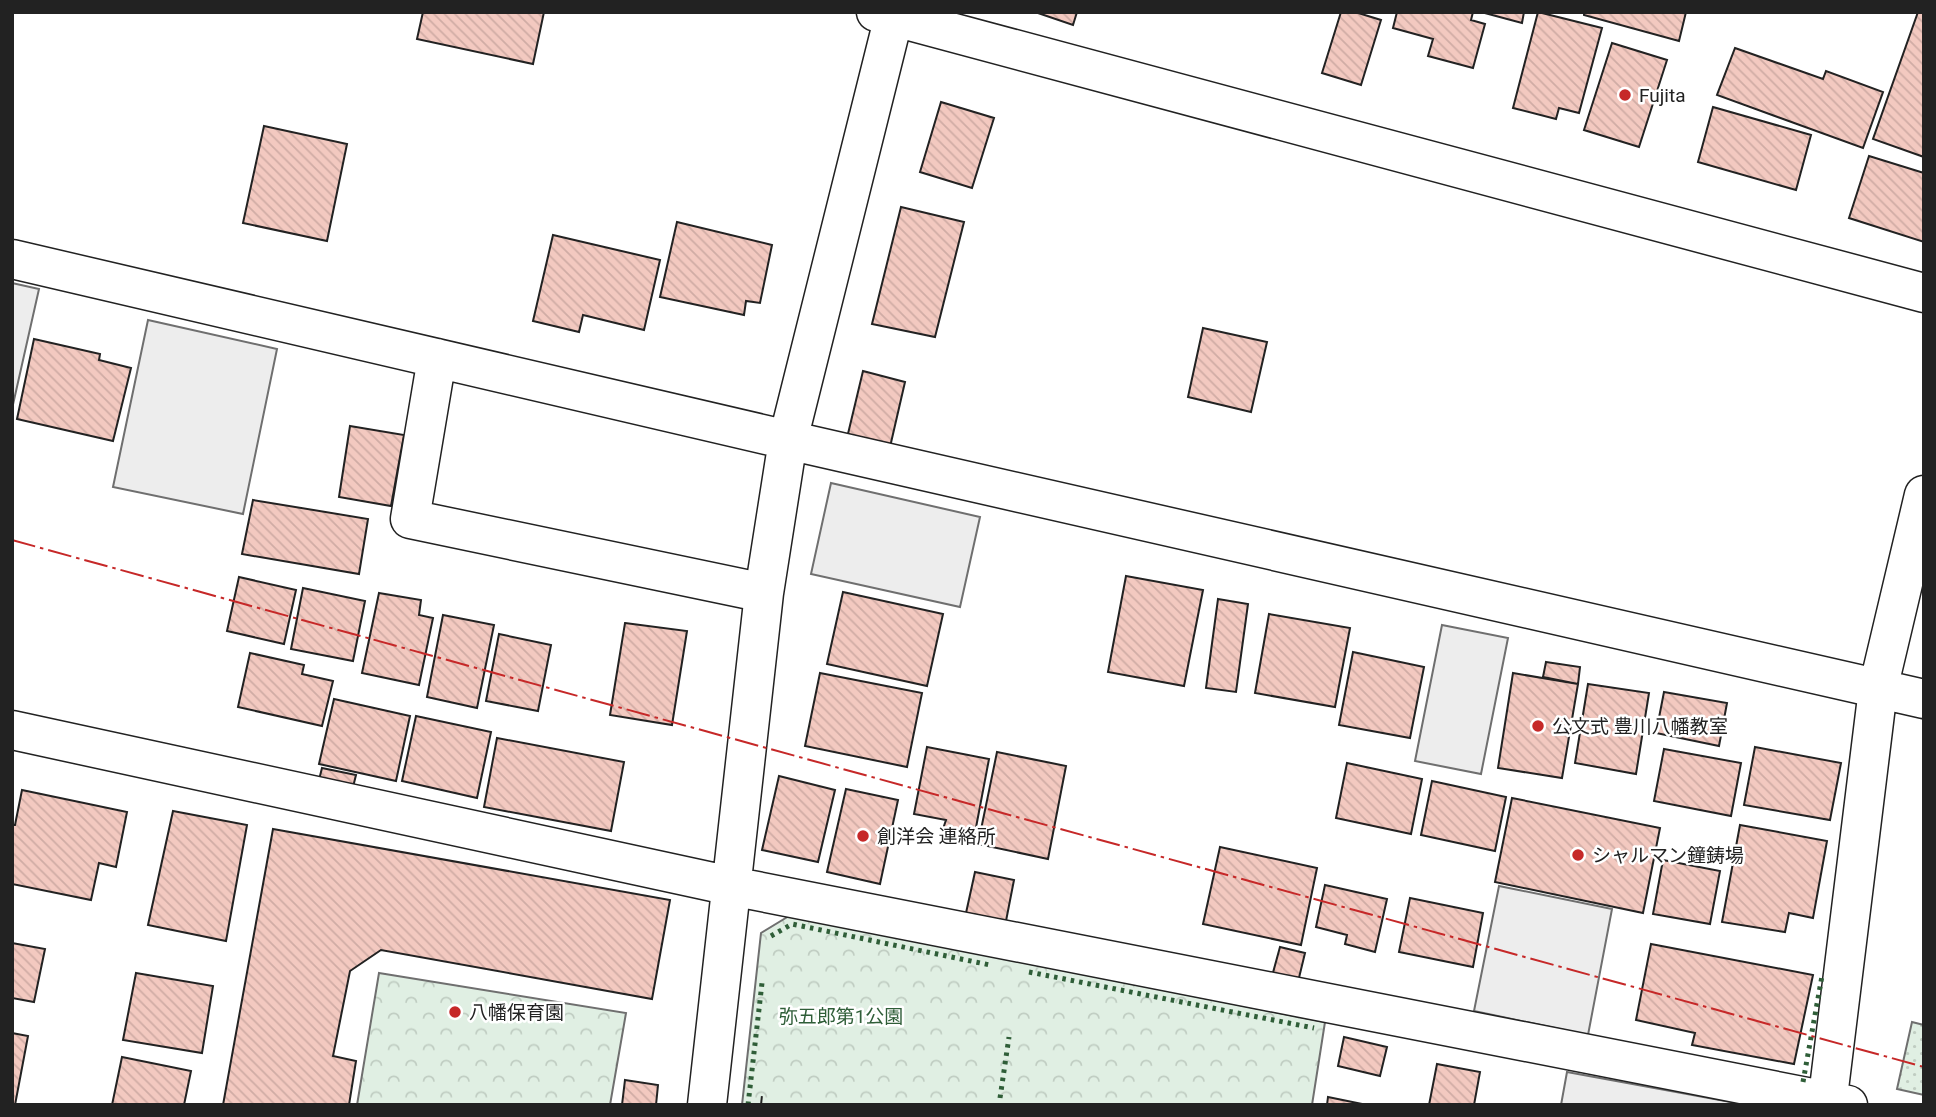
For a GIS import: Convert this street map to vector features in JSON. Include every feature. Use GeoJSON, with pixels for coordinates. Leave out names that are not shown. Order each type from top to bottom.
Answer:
{"type":"FeatureCollection","features":[{"type":"Feature","properties":{"kind":"street"},"geometry":{"type":"LineString","coordinates":[[707,1105],[764,593],[788,440],[888,14],[1924,293]]}},
{"type":"Feature","properties":{"kind":"street"},"geometry":{"type":"LineString","coordinates":[[12,259],[788,440],[1924,699]]}},
{"type":"Feature","properties":{"kind":"street"},"geometry":{"type":"LineString","coordinates":[[437,358],[410,519],[764,593]]}},
{"type":"Feature","properties":{"kind":"street"},"geometry":{"type":"LineString","coordinates":[[12,730],[731,886],[1834,1103],[1878,689],[1924,495]]}},
{"type":"Feature","properties":{"kind":"green space","name":"弥五郎第1公園"},"geometry":{"type":"Polygon","coordinates":[[[789,916],[1325,1022],[1312,1105],[742,1105],[761,933],[789,916]]]}},
{"type":"Feature","properties":{"kind":"green space"},"geometry":{"type":"Polygon","coordinates":[[[379,973],[626,1013],[610,1105],[357,1105],[379,973]]]}},
{"type":"Feature","properties":{"kind":"green space"},"geometry":{"type":"Polygon","coordinates":[[[1912,1022],[1924,1025],[1924,1095],[1897,1089],[1912,1022]]]}},
{"type":"Feature","properties":{"kind":"shaded area"},"geometry":{"type":"Polygon","coordinates":[[[12,283],[39,289],[12,409],[12,283]]]}},
{"type":"Feature","properties":{"kind":"shaded area"},"geometry":{"type":"Polygon","coordinates":[[[148,320],[277,349],[243,514],[113,487],[148,320]]]}},
{"type":"Feature","properties":{"kind":"shaded area"},"geometry":{"type":"Polygon","coordinates":[[[831,483],[980,517],[960,607],[811,574],[831,483]]]}},
{"type":"Feature","properties":{"kind":"shaded area"},"geometry":{"type":"Polygon","coordinates":[[[1442,625],[1508,638],[1481,774],[1415,761],[1442,625]]]}},
{"type":"Feature","properties":{"kind":"shaded area"},"geometry":{"type":"Polygon","coordinates":[[[1499,886],[1612,909],[1588,1035],[1474,1011],[1499,886]]]}},
{"type":"Feature","properties":{"kind":"shaded area"},"geometry":{"type":"Polygon","coordinates":[[[1567,1072],[1747,1105],[1561,1105],[1567,1072]]]}},
{"type":"Feature","properties":{"kind":"building"},"geometry":{"type":"Polygon","coordinates":[[[423,12],[544,12],[533,64],[417,39],[423,12]]]}},
{"type":"Feature","properties":{"kind":"building"},"geometry":{"type":"Polygon","coordinates":[[[1035,12],[1077,12],[1073,25],[1035,12]]]}},
{"type":"Feature","properties":{"kind":"building"},"geometry":{"type":"Polygon","coordinates":[[[1341,12],[1355,12],[1381,20],[1361,85],[1322,73],[1341,12]]]}},
{"type":"Feature","properties":{"kind":"building"},"geometry":{"type":"Polygon","coordinates":[[[1397,12],[1473,12],[1471,20],[1485,24],[1473,68],[1428,56],[1433,39],[1393,28],[1397,12]]]}},
{"type":"Feature","properties":{"kind":"building"},"geometry":{"type":"Polygon","coordinates":[[[1481,12],[1524,12],[1522,23],[1481,12]]]}},
{"type":"Feature","properties":{"kind":"building"},"geometry":{"type":"Polygon","coordinates":[[[1538,12],[1602,28],[1579,113],[1559,108],[1556,119],[1513,108],[1538,12]]]}},
{"type":"Feature","properties":{"kind":"building"},"geometry":{"type":"Polygon","coordinates":[[[1584,12],[1686,12],[1679,41],[1584,15],[1584,12]]]}},
{"type":"Feature","properties":{"kind":"building"},"geometry":{"type":"Polygon","coordinates":[[[1918,12],[1924,12],[1924,157],[1873,139],[1918,12]]]}},
{"type":"Feature","properties":{"kind":"building","name":"Fujita"},"geometry":{"type":"Polygon","coordinates":[[[1612,43],[1667,60],[1639,147],[1584,130],[1612,43]]]}},
{"type":"Feature","properties":{"kind":"building"},"geometry":{"type":"Polygon","coordinates":[[[1735,48],[1823,79],[1826,71],[1883,92],[1863,148],[1717,95],[1735,48]]]}},
{"type":"Feature","properties":{"kind":"building"},"geometry":{"type":"Polygon","coordinates":[[[941,102],[994,118],[972,188],[920,172],[941,102]]]}},
{"type":"Feature","properties":{"kind":"building"},"geometry":{"type":"Polygon","coordinates":[[[1713,107],[1811,135],[1796,190],[1698,162],[1713,107]]]}},
{"type":"Feature","properties":{"kind":"building"},"geometry":{"type":"Polygon","coordinates":[[[264,126],[347,144],[327,241],[243,223],[264,126]]]}},
{"type":"Feature","properties":{"kind":"building"},"geometry":{"type":"Polygon","coordinates":[[[1869,156],[1924,173],[1924,242],[1849,218],[1869,156]]]}},
{"type":"Feature","properties":{"kind":"building"},"geometry":{"type":"Polygon","coordinates":[[[901,207],[964,222],[935,337],[872,324],[901,207]]]}},
{"type":"Feature","properties":{"kind":"building"},"geometry":{"type":"Polygon","coordinates":[[[677,222],[772,245],[760,303],[746,301],[744,315],[660,297],[677,222]]]}},
{"type":"Feature","properties":{"kind":"building"},"geometry":{"type":"Polygon","coordinates":[[[553,235],[660,260],[644,330],[583,315],[579,332],[533,321],[553,235]]]}},
{"type":"Feature","properties":{"kind":"building"},"geometry":{"type":"Polygon","coordinates":[[[1203,328],[1267,342],[1251,412],[1188,397],[1203,328]]]}},
{"type":"Feature","properties":{"kind":"building"},"geometry":{"type":"Polygon","coordinates":[[[34,339],[100,354],[99,360],[131,368],[113,441],[17,419],[34,339]]]}},
{"type":"Feature","properties":{"kind":"building"},"geometry":{"type":"Polygon","coordinates":[[[863,371],[905,382],[890,447],[847,438],[863,371]]]}},
{"type":"Feature","properties":{"kind":"building"},"geometry":{"type":"Polygon","coordinates":[[[350,426],[404,435],[391,506],[339,497],[350,426]]]}},
{"type":"Feature","properties":{"kind":"building"},"geometry":{"type":"Polygon","coordinates":[[[253,500],[368,519],[359,574],[242,554],[253,500]]]}},
{"type":"Feature","properties":{"kind":"building"},"geometry":{"type":"Polygon","coordinates":[[[1126,576],[1203,590],[1184,686],[1108,672],[1126,576]]]}},
{"type":"Feature","properties":{"kind":"building"},"geometry":{"type":"Polygon","coordinates":[[[239,577],[296,590],[284,644],[227,631],[239,577]]]}},
{"type":"Feature","properties":{"kind":"building"},"geometry":{"type":"Polygon","coordinates":[[[303,588],[365,601],[353,661],[291,649],[303,588]]]}},
{"type":"Feature","properties":{"kind":"building"},"geometry":{"type":"Polygon","coordinates":[[[843,592],[943,614],[927,686],[827,664],[843,592]]]}},
{"type":"Feature","properties":{"kind":"building"},"geometry":{"type":"Polygon","coordinates":[[[379,593],[421,600],[419,615],[433,618],[419,685],[362,673],[379,593]]]}},
{"type":"Feature","properties":{"kind":"building"},"geometry":{"type":"Polygon","coordinates":[[[1218,599],[1248,604],[1236,692],[1206,688],[1218,599]]]}},
{"type":"Feature","properties":{"kind":"building"},"geometry":{"type":"Polygon","coordinates":[[[1269,614],[1350,628],[1335,707],[1255,693],[1269,614]]]}},
{"type":"Feature","properties":{"kind":"building"},"geometry":{"type":"Polygon","coordinates":[[[443,615],[494,625],[477,708],[427,697],[443,615]]]}},
{"type":"Feature","properties":{"kind":"building"},"geometry":{"type":"Polygon","coordinates":[[[625,623],[687,631],[672,725],[610,715],[625,623]]]}},
{"type":"Feature","properties":{"kind":"building"},"geometry":{"type":"Polygon","coordinates":[[[499,634],[551,645],[538,711],[486,701],[499,634]]]}},
{"type":"Feature","properties":{"kind":"building"},"geometry":{"type":"Polygon","coordinates":[[[1353,652],[1424,667],[1410,738],[1339,725],[1353,652]]]}},
{"type":"Feature","properties":{"kind":"building"},"geometry":{"type":"Polygon","coordinates":[[[250,653],[304,665],[302,674],[333,681],[322,726],[238,707],[250,653]]]}},
{"type":"Feature","properties":{"kind":"building"},"geometry":{"type":"Polygon","coordinates":[[[1546,662],[1580,667],[1578,684],[1543,677],[1546,662]]]}},
{"type":"Feature","properties":{"kind":"building"},"geometry":{"type":"Polygon","coordinates":[[[820,673],[922,693],[907,767],[805,746],[820,673]]]}},
{"type":"Feature","properties":{"kind":"building","name":"公文式 豊川八幡教室"},"geometry":{"type":"Polygon","coordinates":[[[1513,673],[1578,684],[1562,778],[1498,768],[1513,673]]]}},
{"type":"Feature","properties":{"kind":"building"},"geometry":{"type":"Polygon","coordinates":[[[1588,684],[1649,693],[1636,774],[1575,763],[1588,684]]]}},
{"type":"Feature","properties":{"kind":"building"},"geometry":{"type":"Polygon","coordinates":[[[1664,692],[1727,703],[1719,746],[1656,733],[1664,692]]]}},
{"type":"Feature","properties":{"kind":"building"},"geometry":{"type":"Polygon","coordinates":[[[334,699],[410,716],[396,781],[319,764],[334,699]]]}},
{"type":"Feature","properties":{"kind":"building"},"geometry":{"type":"Polygon","coordinates":[[[416,716],[491,732],[477,798],[402,781],[416,716]]]}},
{"type":"Feature","properties":{"kind":"building"},"geometry":{"type":"Polygon","coordinates":[[[497,738],[624,762],[611,831],[484,807],[497,738]]]}},
{"type":"Feature","properties":{"kind":"building"},"geometry":{"type":"Polygon","coordinates":[[[927,747],[989,759],[974,838],[942,832],[946,820],[914,814],[927,747]]]}},
{"type":"Feature","properties":{"kind":"building"},"geometry":{"type":"Polygon","coordinates":[[[1755,747],[1841,763],[1830,820],[1744,805],[1755,747]]]}},
{"type":"Feature","properties":{"kind":"building"},"geometry":{"type":"Polygon","coordinates":[[[1664,749],[1741,763],[1731,816],[1654,801],[1664,749]]]}},
{"type":"Feature","properties":{"kind":"building"},"geometry":{"type":"Polygon","coordinates":[[[997,752],[1066,766],[1048,859],[978,844],[997,752]]]}},
{"type":"Feature","properties":{"kind":"building"},"geometry":{"type":"Polygon","coordinates":[[[1347,763],[1422,779],[1411,834],[1336,818],[1347,763]]]}},
{"type":"Feature","properties":{"kind":"building"},"geometry":{"type":"Polygon","coordinates":[[[322,768],[356,775],[352,791],[318,784],[322,768]]]}},
{"type":"Feature","properties":{"kind":"building"},"geometry":{"type":"Polygon","coordinates":[[[779,776],[835,790],[818,862],[762,850],[779,776]]]}},
{"type":"Feature","properties":{"kind":"building"},"geometry":{"type":"Polygon","coordinates":[[[1432,781],[1506,797],[1495,851],[1421,835],[1432,781]]]}},
{"type":"Feature","properties":{"kind":"building","name":"創洋会 連絡所"},"geometry":{"type":"Polygon","coordinates":[[[846,789],[898,800],[880,884],[827,872],[846,789]]]}},
{"type":"Feature","properties":{"kind":"building"},"geometry":{"type":"Polygon","coordinates":[[[22,790],[127,812],[116,867],[99,863],[91,900],[12,884],[12,825],[15,825],[22,790]]]}},
{"type":"Feature","properties":{"kind":"building","name":"シャルマン鐘鋳場"},"geometry":{"type":"Polygon","coordinates":[[[1512,798],[1660,828],[1643,913],[1495,882],[1512,798]]]}},
{"type":"Feature","properties":{"kind":"building"},"geometry":{"type":"Polygon","coordinates":[[[173,811],[247,825],[226,941],[148,925],[173,811]]]}},
{"type":"Feature","properties":{"kind":"building"},"geometry":{"type":"Polygon","coordinates":[[[1740,825],[1827,841],[1813,918],[1789,913],[1785,932],[1722,922],[1740,825]]]}},
{"type":"Feature","properties":{"kind":"building"},"geometry":{"type":"Polygon","coordinates":[[[273,829],[670,900],[652,999],[381,950],[350,971],[333,1056],[356,1061],[349,1105],[223,1105],[273,829]]]}},
{"type":"Feature","properties":{"kind":"building"},"geometry":{"type":"Polygon","coordinates":[[[1220,847],[1317,868],[1301,945],[1203,924],[1220,847]]]}},
{"type":"Feature","properties":{"kind":"building"},"geometry":{"type":"Polygon","coordinates":[[[1663,860],[1720,871],[1710,924],[1653,914],[1663,860]]]}},
{"type":"Feature","properties":{"kind":"building"},"geometry":{"type":"Polygon","coordinates":[[[975,872],[1014,880],[1006,921],[966,913],[975,872]]]}},
{"type":"Feature","properties":{"kind":"building"},"geometry":{"type":"Polygon","coordinates":[[[1325,885],[1387,899],[1375,952],[1345,944],[1347,935],[1316,927],[1325,885]]]}},
{"type":"Feature","properties":{"kind":"building"},"geometry":{"type":"Polygon","coordinates":[[[1410,898],[1483,913],[1473,967],[1399,952],[1410,898]]]}},
{"type":"Feature","properties":{"kind":"building"},"geometry":{"type":"Polygon","coordinates":[[[12,943],[45,949],[34,1002],[12,998],[12,943]]]}},
{"type":"Feature","properties":{"kind":"building"},"geometry":{"type":"Polygon","coordinates":[[[1651,944],[1813,975],[1794,1064],[1692,1045],[1695,1033],[1636,1020],[1651,944]]]}},
{"type":"Feature","properties":{"kind":"building"},"geometry":{"type":"Polygon","coordinates":[[[1280,947],[1305,953],[1297,986],[1271,980],[1280,947]]]}},
{"type":"Feature","properties":{"kind":"building"},"geometry":{"type":"Polygon","coordinates":[[[136,973],[213,986],[202,1053],[123,1040],[136,973]]]}},
{"type":"Feature","properties":{"kind":"building"},"geometry":{"type":"Polygon","coordinates":[[[12,1033],[28,1036],[15,1105],[12,1105],[12,1033]]]}},
{"type":"Feature","properties":{"kind":"building"},"geometry":{"type":"Polygon","coordinates":[[[1344,1037],[1387,1047],[1380,1076],[1338,1066],[1344,1037]]]}},
{"type":"Feature","properties":{"kind":"building"},"geometry":{"type":"Polygon","coordinates":[[[122,1057],[191,1071],[184,1105],[112,1105],[122,1057]]]}},
{"type":"Feature","properties":{"kind":"building"},"geometry":{"type":"Polygon","coordinates":[[[1437,1064],[1480,1072],[1474,1105],[1429,1105],[1437,1064]]]}},
{"type":"Feature","properties":{"kind":"building"},"geometry":{"type":"Polygon","coordinates":[[[625,1080],[658,1085],[656,1105],[622,1105],[625,1080]]]}},
{"type":"Feature","properties":{"kind":"building"},"geometry":{"type":"Polygon","coordinates":[[[1328,1097],[1367,1105],[1327,1105],[1328,1097]]]}},
{"type":"Feature","properties":{"kind":"hedge"},"geometry":{"type":"LineString","coordinates":[[771,936],[792,924],[990,965]]}},
{"type":"Feature","properties":{"kind":"hedge"},"geometry":{"type":"LineString","coordinates":[[1029,972],[1314,1028]]}},
{"type":"Feature","properties":{"kind":"hedge"},"geometry":{"type":"LineString","coordinates":[[1803,1082],[1822,976]]}},
{"type":"Feature","properties":{"kind":"hedge"},"geometry":{"type":"LineString","coordinates":[[748,1105],[762,983]]}},
{"type":"Feature","properties":{"kind":"hedge"},"geometry":{"type":"LineString","coordinates":[[1000,1098],[1009,1037]]}},
{"type":"Feature","properties":{"kind":"fence"},"geometry":{"type":"LineString","coordinates":[[761,1105],[762,1095]]}},
{"type":"Feature","properties":{"kind":"power"},"geometry":{"type":"LineString","coordinates":[[12,540],[1924,1067]]}},
{"type":"Feature","properties":{"kind":"place","name":"Fujita"},"geometry":{"type":"Point","coordinates":[1625,95]}},
{"type":"Feature","properties":{"kind":"place","name":"公文式 豊川八幡教室"},"geometry":{"type":"Point","coordinates":[1538,726]}},
{"type":"Feature","properties":{"kind":"place","name":"創洋会 連絡所"},"geometry":{"type":"Point","coordinates":[863,836]}},
{"type":"Feature","properties":{"kind":"place","name":"シャルマン鐘鋳場"},"geometry":{"type":"Point","coordinates":[1578,855]}},
{"type":"Feature","properties":{"kind":"place","name":"八幡保育園"},"geometry":{"type":"Point","coordinates":[455,1012]}}]}
